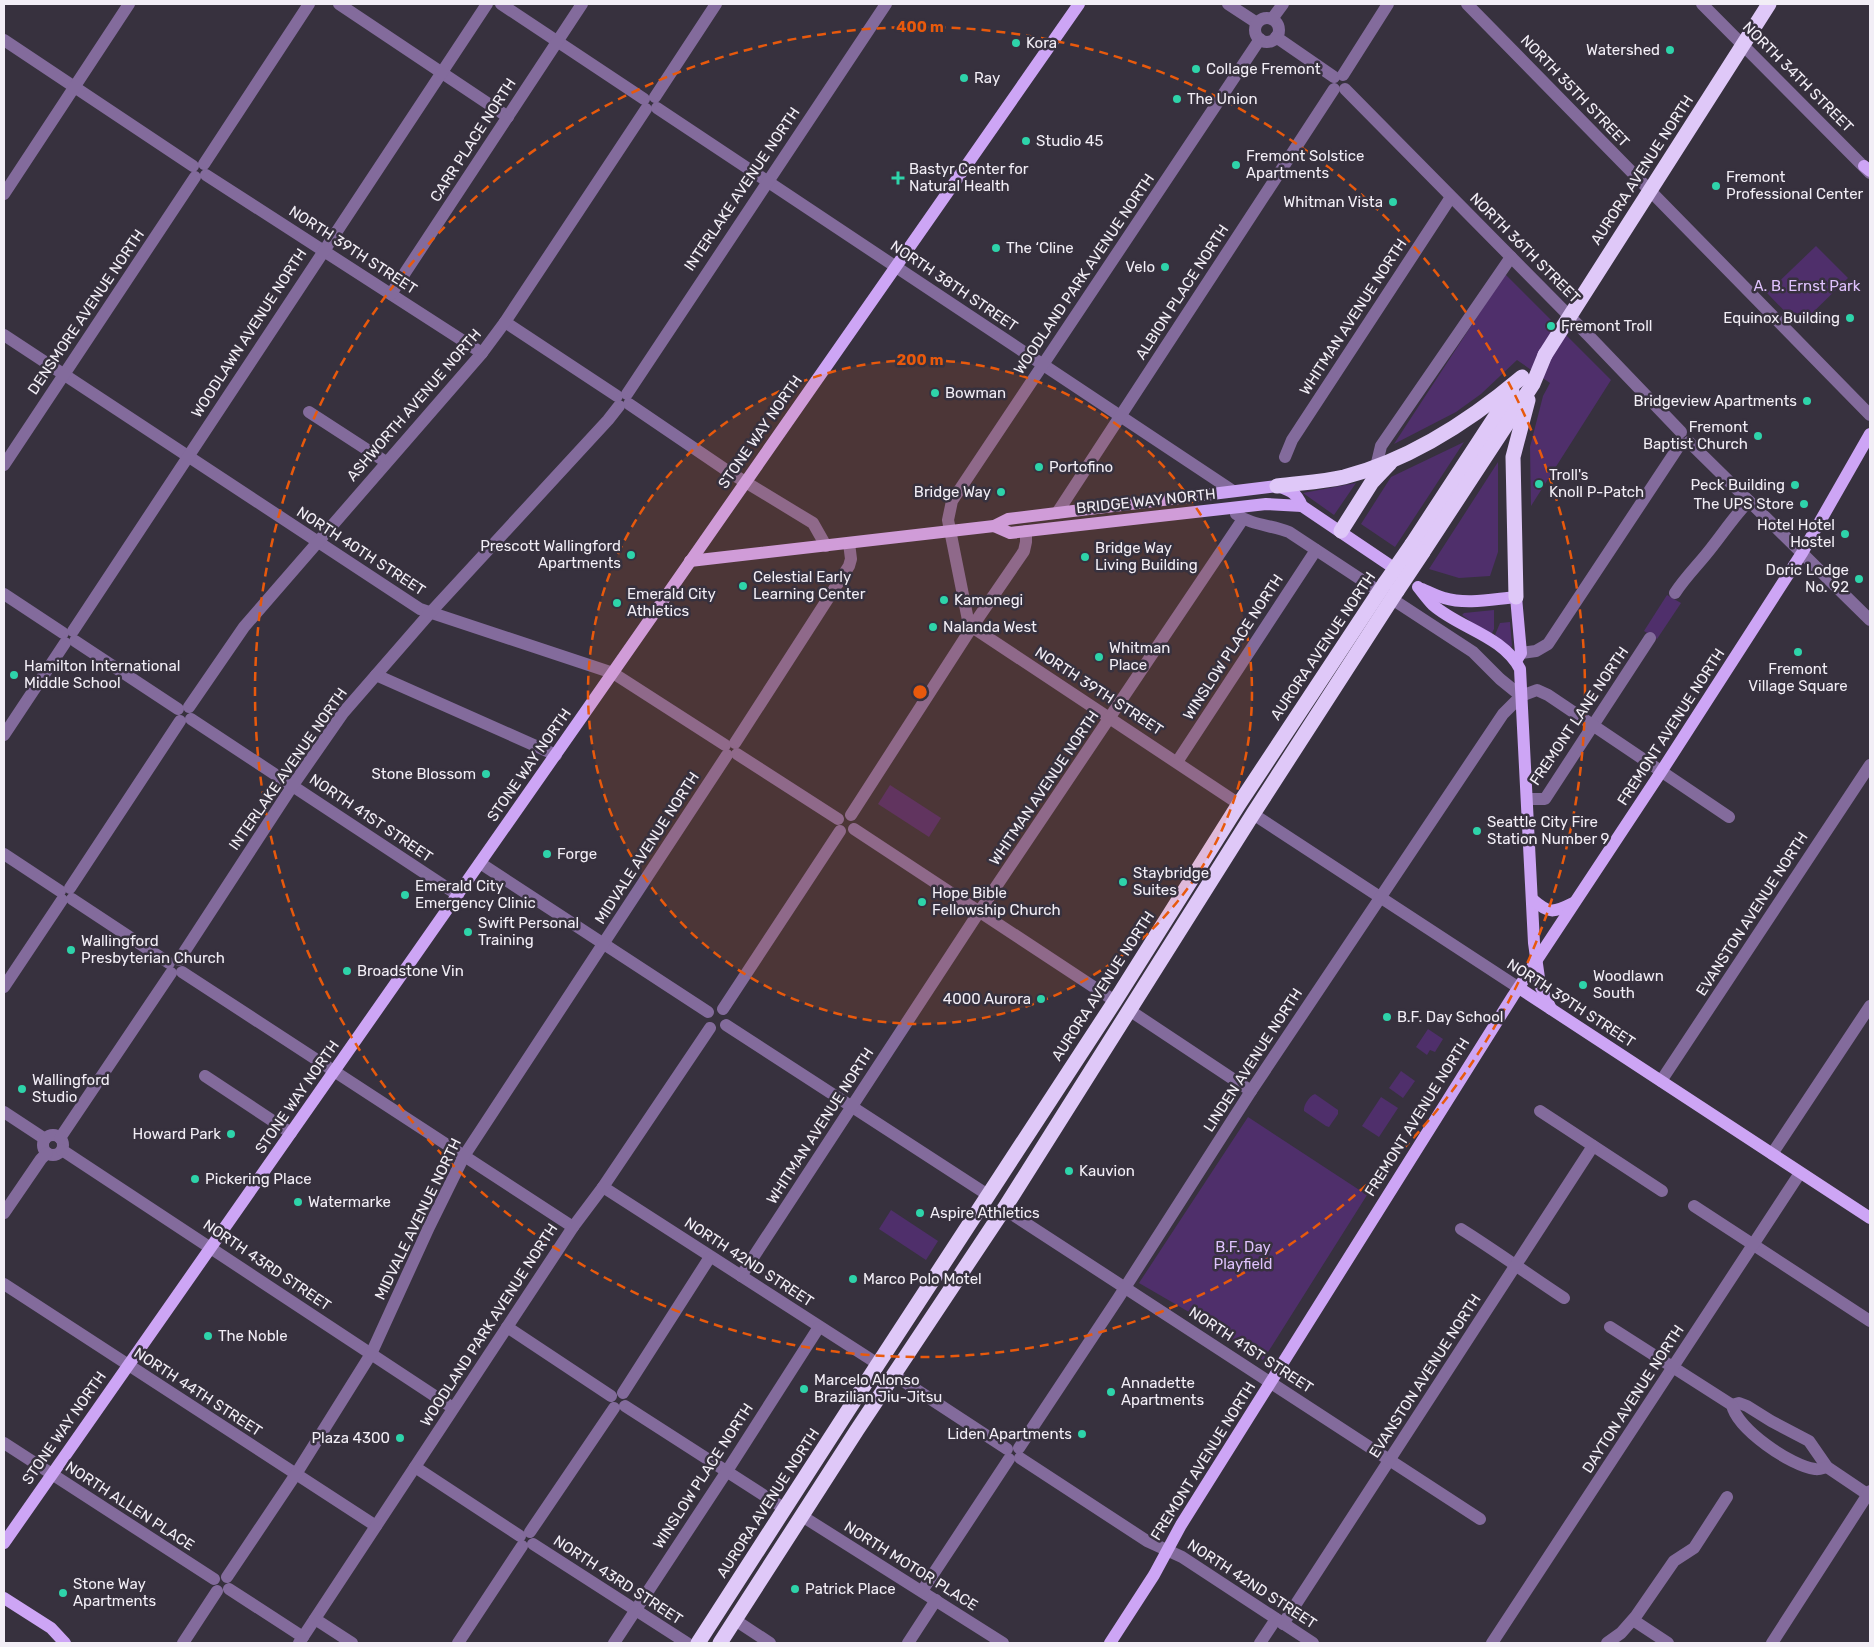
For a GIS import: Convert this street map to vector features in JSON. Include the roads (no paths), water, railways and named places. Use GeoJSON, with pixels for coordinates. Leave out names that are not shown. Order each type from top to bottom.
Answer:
{"type":"FeatureCollection","features":[{"type":"Feature","properties":{"kind":"highway","name":"AURORA AVENUE NORTH"},"geometry":{"type":"LineString","coordinates":[[698,1643],[1115,1002],[1240,804],[1418,548],[1545,355],[1769,4]]}},
{"type":"Feature","properties":{"kind":"highway"},"geometry":{"type":"LineString","coordinates":[[1276,486],[1342,477],[1393,460],[1461,423],[1494,400],[1528,380]]}},
{"type":"Feature","properties":{"kind":"highway"},"geometry":{"type":"LineString","coordinates":[[1516,597],[1513,457],[1528,380]]}},
{"type":"Feature","properties":{"kind":"highway"},"geometry":{"type":"LineString","coordinates":[[1341,531],[1372,482],[1393,460]]}},
{"type":"Feature","properties":{"kind":"highway","name":"AURORA AVENUE NORTH"},"geometry":{"type":"LineString","coordinates":[[720,1643],[1004,1209],[1253,814],[1389,591]]}},
{"type":"Feature","properties":{"kind":"main road","name":"STONE WAY NORTH"},"geometry":{"type":"LineString","coordinates":[[4,1543],[1079,4]]}},
{"type":"Feature","properties":{"kind":"main road","name":"FREMONT AVENUE NORTH"},"geometry":{"type":"LineString","coordinates":[[1110,1643],[1154,1575],[1181,1525],[1394,1183],[1536,961],[1662,772],[1802,554],[1870,434]]}},
{"type":"Feature","properties":{"kind":"main road","name":"BRIDGE WAY NORTH"},"geometry":{"type":"LineString","coordinates":[[690,561],[994,526],[1008,519],[1276,486]]}},
{"type":"Feature","properties":{"kind":"main road"},"geometry":{"type":"LineString","coordinates":[[1276,486],[1297,495],[1302,506],[1388,564]]}},
{"type":"Feature","properties":{"kind":"main road","name":"BRIDGE WAY NORTH"},"geometry":{"type":"LineString","coordinates":[[994,526],[1010,533],[1275,503],[1302,506]]}},
{"type":"Feature","properties":{"kind":"main road"},"geometry":{"type":"LineString","coordinates":[[1518,657],[1434,605],[1418,587],[1442,598],[1454,601],[1516,597],[1536,961],[1540,985],[1551,1009]]}},
{"type":"Feature","properties":{"kind":"main road"},"geometry":{"type":"LineString","coordinates":[[1532,899],[1544,909],[1550,911],[1559,910],[1575,902]]}},
{"type":"Feature","properties":{"kind":"main road","name":"NORTH 39TH STREET"},"geometry":{"type":"LineString","coordinates":[[1519,988],[1870,1218]]}},
{"type":"Feature","properties":{"kind":"main road"},"geometry":{"type":"LineString","coordinates":[[4,1598],[50,1628],[66,1643]]}},
{"type":"Feature","properties":{"kind":"street"},"geometry":{"type":"LineString","coordinates":[[4,194],[129,4]]}},
{"type":"Feature","properties":{"kind":"street","name":"DENSMORE AVENUE NORTH"},"geometry":{"type":"LineString","coordinates":[[4,466],[309,4]]}},
{"type":"Feature","properties":{"kind":"street"},"geometry":{"type":"LineString","coordinates":[[339,4],[508,117]]}},
{"type":"Feature","properties":{"kind":"street","name":"WOODLAWN AVENUE NORTH"},"geometry":{"type":"LineString","coordinates":[[4,735],[487,4]]}},
{"type":"Feature","properties":{"kind":"street","name":"NORTH 38TH STREET"},"geometry":{"type":"LineString","coordinates":[[501,4],[1233,492]]}},
{"type":"Feature","properties":{"kind":"street","name":"CARR PLACE NORTH"},"geometry":{"type":"LineString","coordinates":[[391,294],[582,4]]}},
{"type":"Feature","properties":{"kind":"street","name":"ASHWORTH AVENUE NORTH"},"geometry":{"type":"LineString","coordinates":[[4,987],[244,627],[482,353],[505,322],[716,4]]}},
{"type":"Feature","properties":{"kind":"street","name":"INTERLAKE AVENUE NORTH"},"geometry":{"type":"LineString","coordinates":[[61,1144],[293,785],[343,713],[430,613],[608,420],[886,4]]}},
{"type":"Feature","properties":{"kind":"street"},"geometry":{"type":"LineString","coordinates":[[1228,4],[1256,23]]}},
{"type":"Feature","properties":{"kind":"street"},"geometry":{"type":"LineString","coordinates":[[1272,19],[1283,4]]}},
{"type":"Feature","properties":{"kind":"street","name":"ALBION PLACE NORTH"},"geometry":{"type":"LineString","coordinates":[[1057,513],[1339,83],[1388,4]]}},
{"type":"Feature","properties":{"kind":"street","name":"NORTH 35TH STREET"},"geometry":{"type":"LineString","coordinates":[[1467,4],[1870,415]]}},
{"type":"Feature","properties":{"kind":"street","name":"NORTH 34TH STREET"},"geometry":{"type":"LineString","coordinates":[[1702,4],[1868,170]]}},
{"type":"Feature","properties":{"kind":"street"},"geometry":{"type":"LineString","coordinates":[[1263,18],[1272,19],[1278,26],[1276,37],[1266,42],[1260,39],[1255,31],[1256,23],[1263,18]]}},
{"type":"Feature","properties":{"kind":"street","name":"NORTH 36TH STREET"},"geometry":{"type":"LineString","coordinates":[[1276,37],[1339,83],[1566,312],[1684,439],[1870,620]]}},
{"type":"Feature","properties":{"kind":"street","name":"WOODLAND PARK AVENUE NORTH"},"geometry":{"type":"LineString","coordinates":[[950,531],[948,520],[952,501],[1260,39]]}},
{"type":"Feature","properties":{"kind":"street","name":"NORTH 39TH STREET"},"geometry":{"type":"LineString","coordinates":[[4,40],[482,353]]}},
{"type":"Feature","properties":{"kind":"street"},"geometry":{"type":"LineString","coordinates":[[1566,312],[1739,41]]}},
{"type":"Feature","properties":{"kind":"street","name":"WHITMAN AVENUE NORTH"},"geometry":{"type":"LineString","coordinates":[[1285,457],[1292,440],[1451,196]]}},
{"type":"Feature","properties":{"kind":"street"},"geometry":{"type":"LineString","coordinates":[[1376,466],[1381,446],[1511,257]]}},
{"type":"Feature","properties":{"kind":"street"},"geometry":{"type":"LineString","coordinates":[[505,322],[745,482],[813,523],[826,546]]}},
{"type":"Feature","properties":{"kind":"street","name":"NORTH 40TH STREET"},"geometry":{"type":"LineString","coordinates":[[4,336],[409,602],[430,613],[613,673],[731,749],[839,825]]}},
{"type":"Feature","properties":{"kind":"street"},"geometry":{"type":"LineString","coordinates":[[309,412],[386,462]]}},
{"type":"Feature","properties":{"kind":"street"},"geometry":{"type":"LineString","coordinates":[[1518,657],[1536,651],[1548,644],[1684,439]]}},
{"type":"Feature","properties":{"kind":"street"},"geometry":{"type":"LineString","coordinates":[[1675,593],[1683,580],[1711,549],[1749,501]]}},
{"type":"Feature","properties":{"kind":"street"},"geometry":{"type":"LineString","coordinates":[[1228,508],[1243,519],[1289,532],[1316,550],[1389,591],[1474,652],[1500,679],[1521,696],[1537,690],[1548,694],[1729,817]]}},
{"type":"Feature","properties":{"kind":"street","name":"WHITMAN AVENUE NORTH"},"geometry":{"type":"LineString","coordinates":[[741,1276],[980,912],[1243,519]]}},
{"type":"Feature","properties":{"kind":"street"},"geometry":{"type":"LineString","coordinates":[[950,531],[968,620],[972,627]]}},
{"type":"Feature","properties":{"kind":"street"},"geometry":{"type":"LineString","coordinates":[[851,815],[972,627],[1024,551],[1027,539],[1026,531]]}},
{"type":"Feature","properties":{"kind":"street","name":"MIDVALE AVENUE NORTH"},"geometry":{"type":"LineString","coordinates":[[183,1643],[296,1474],[371,1354],[464,1156],[849,566],[852,559],[849,543]]}},
{"type":"Feature","properties":{"kind":"street","name":"WINSLOW PLACE NORTH"},"geometry":{"type":"LineString","coordinates":[[1176,762],[1316,550]]}},
{"type":"Feature","properties":{"kind":"street","name":"NORTH 41ST STREET"},"geometry":{"type":"LineString","coordinates":[[4,594],[458,895]]}},
{"type":"Feature","properties":{"kind":"street","name":"NORTH 39TH STREET"},"geometry":{"type":"LineString","coordinates":[[972,627],[1240,804]]}},
{"type":"Feature","properties":{"kind":"street","name":"FREMONT LANE NORTH"},"geometry":{"type":"LineString","coordinates":[[1528,799],[1545,798],[1650,638]]}},
{"type":"Feature","properties":{"kind":"street"},"geometry":{"type":"LineString","coordinates":[[376,676],[556,755]]}},
{"type":"Feature","properties":{"kind":"street","name":"LINDEN AVENUE NORTH"},"geometry":{"type":"LineString","coordinates":[[922,1591],[1125,1288],[1251,1091],[1503,714],[1521,696]]}},
{"type":"Feature","properties":{"kind":"street","name":"EVANSTON AVENUE NORTH"},"geometry":{"type":"LineString","coordinates":[[1661,1081],[1870,765]]}},
{"type":"Feature","properties":{"kind":"street","name":"NORTH 39TH STREET"},"geometry":{"type":"LineString","coordinates":[[1253,814],[1519,988]]}},
{"type":"Feature","properties":{"kind":"street"},"geometry":{"type":"LineString","coordinates":[[723,1009],[839,825],[842,815],[851,815]]}},
{"type":"Feature","properties":{"kind":"street"},"geometry":{"type":"LineString","coordinates":[[839,825],[847,834],[854,829],[856,822],[851,815]]}},
{"type":"Feature","properties":{"kind":"street"},"geometry":{"type":"LineString","coordinates":[[854,829],[1115,1002]]}},
{"type":"Feature","properties":{"kind":"street"},"geometry":{"type":"LineString","coordinates":[[4,854],[573,1227]]}},
{"type":"Feature","properties":{"kind":"street"},"geometry":{"type":"LineString","coordinates":[[480,863],[708,1012]]}},
{"type":"Feature","properties":{"kind":"street"},"geometry":{"type":"LineString","coordinates":[[1772,1154],[1870,1006]]}},
{"type":"Feature","properties":{"kind":"street"},"geometry":{"type":"LineString","coordinates":[[716,1007],[723,1009],[728,1015],[726,1025],[717,1030],[710,1028],[706,1020],[708,1012],[716,1007]]}},
{"type":"Feature","properties":{"kind":"street"},"geometry":{"type":"LineString","coordinates":[[1129,1010],[1251,1091]]}},
{"type":"Feature","properties":{"kind":"street"},"geometry":{"type":"LineString","coordinates":[[726,1025],[988,1195]]}},
{"type":"Feature","properties":{"kind":"street","name":"WOODLAND PARK AVENUE NORTH"},"geometry":{"type":"LineString","coordinates":[[301,1640],[573,1227],[603,1187],[710,1028]]}},
{"type":"Feature","properties":{"kind":"street"},"geometry":{"type":"LineString","coordinates":[[205,1076],[291,1133]]}},
{"type":"Feature","properties":{"kind":"street"},"geometry":{"type":"LineString","coordinates":[[1540,1111],[1662,1191]]}},
{"type":"Feature","properties":{"kind":"street"},"geometry":{"type":"LineString","coordinates":[[4,1112],[45,1139]]}},
{"type":"Feature","properties":{"kind":"street"},"geometry":{"type":"LineString","coordinates":[[54,1135],[61,1144],[56,1155],[47,1153],[43,1146],[45,1139],[54,1135]]}},
{"type":"Feature","properties":{"kind":"street","name":"NORTH 43RD STREET"},"geometry":{"type":"LineString","coordinates":[[61,1144],[210,1248],[453,1408]]}},
{"type":"Feature","properties":{"kind":"street","name":"EVANSTON AVENUE NORTH"},"geometry":{"type":"LineString","coordinates":[[1260,1643],[1280,1622],[1390,1461],[1593,1146]]}},
{"type":"Feature","properties":{"kind":"street"},"geometry":{"type":"LineString","coordinates":[[4,1213],[41,1158],[47,1153]]}},
{"type":"Feature","properties":{"kind":"street","name":"DAYTON AVENUE NORTH"},"geometry":{"type":"LineString","coordinates":[[1492,1643],[1800,1172]]}},
{"type":"Feature","properties":{"kind":"street","name":"NORTH 42ND STREET"},"geometry":{"type":"LineString","coordinates":[[603,1187],[878,1364]]}},
{"type":"Feature","properties":{"kind":"street"},"geometry":{"type":"LineString","coordinates":[[1694,1206],[1870,1320]]}},
{"type":"Feature","properties":{"kind":"street","name":"NORTH 41ST STREET"},"geometry":{"type":"LineString","coordinates":[[1004,1209],[1480,1519]]}},
{"type":"Feature","properties":{"kind":"street"},"geometry":{"type":"LineString","coordinates":[[1461,1229],[1564,1298]]}},
{"type":"Feature","properties":{"kind":"street"},"geometry":{"type":"LineString","coordinates":[[458,1643],[710,1257]]}},
{"type":"Feature","properties":{"kind":"street","name":"NORTH 44TH STREET"},"geometry":{"type":"LineString","coordinates":[[4,1284],[376,1526]]}},
{"type":"Feature","properties":{"kind":"street"},"geometry":{"type":"LineString","coordinates":[[507,1327],[785,1509]]}},
{"type":"Feature","properties":{"kind":"street","name":"WINSLOW PLACE NORTH"},"geometry":{"type":"LineString","coordinates":[[614,1643],[819,1327]]}},
{"type":"Feature","properties":{"kind":"street"},"geometry":{"type":"LineString","coordinates":[[1610,1328],[1732,1405],[1737,1418],[1762,1442],[1790,1461],[1817,1470],[1827,1467]]}},
{"type":"Feature","properties":{"kind":"street","name":"NORTH 42ND STREET"},"geometry":{"type":"LineString","coordinates":[[894,1375],[1147,1541],[1182,1557],[1313,1643]]}},
{"type":"Feature","properties":{"kind":"street"},"geometry":{"type":"LineString","coordinates":[[1732,1405],[1739,1403],[1747,1406],[1809,1441],[1827,1467],[1870,1494],[1772,1643]]}},
{"type":"Feature","properties":{"kind":"street","name":"NORTH ALLEN PLACE"},"geometry":{"type":"LineString","coordinates":[[4,1443],[222,1584],[301,1640]]}},
{"type":"Feature","properties":{"kind":"street","name":"NORTH 43RD STREET"},"geometry":{"type":"LineString","coordinates":[[415,1467],[687,1643]]}},
{"type":"Feature","properties":{"kind":"street"},"geometry":{"type":"LineString","coordinates":[[1607,1643],[1633,1620],[1674,1560],[1694,1548],[1727,1497]]}},
{"type":"Feature","properties":{"kind":"street","name":"NORTH MOTOR PLACE"},"geometry":{"type":"LineString","coordinates":[[802,1516],[1003,1643]]}},
{"type":"Feature","properties":{"kind":"street"},"geometry":{"type":"LineString","coordinates":[[908,1643],[936,1600]]}},
{"type":"Feature","properties":{"kind":"street"},"geometry":{"type":"LineString","coordinates":[[316,1619],[352,1643]]}},
{"type":"Feature","properties":{"kind":"street"},"geometry":{"type":"LineString","coordinates":[[735,1620],[770,1643]]}},
{"type":"Feature","properties":{"kind":"street"},"geometry":{"type":"LineString","coordinates":[[1633,1620],[1668,1643]]}},
{"type":"Feature","properties":{"kind":"place","name":"Kora"},"geometry":{"type":"Point","coordinates":[1016,43]}},
{"type":"Feature","properties":{"kind":"place","name":"Watershed"},"geometry":{"type":"Point","coordinates":[1670,50]}},
{"type":"Feature","properties":{"kind":"place","name":"Collage Fremont"},"geometry":{"type":"Point","coordinates":[1196,69]}},
{"type":"Feature","properties":{"kind":"place","name":"Ray"},"geometry":{"type":"Point","coordinates":[964,78]}},
{"type":"Feature","properties":{"kind":"place","name":"The Union"},"geometry":{"type":"Point","coordinates":[1177,99]}},
{"type":"Feature","properties":{"kind":"place","name":"Studio 45"},"geometry":{"type":"Point","coordinates":[1026,141]}},
{"type":"Feature","properties":{"kind":"place","name":"Fremont Solstice Apartments"},"geometry":{"type":"Point","coordinates":[1236,165]}},
{"type":"Feature","properties":{"kind":"place","name":"Bastyr Center for Natural Health"},"geometry":{"type":"Point","coordinates":[898,178]}},
{"type":"Feature","properties":{"kind":"place","name":"Fremont Professional Center"},"geometry":{"type":"Point","coordinates":[1716,186]}},
{"type":"Feature","properties":{"kind":"place","name":"Whitman Vista"},"geometry":{"type":"Point","coordinates":[1393,202]}},
{"type":"Feature","properties":{"kind":"place","name":"The ‘Cline"},"geometry":{"type":"Point","coordinates":[996,248]}},
{"type":"Feature","properties":{"kind":"place","name":"Velo"},"geometry":{"type":"Point","coordinates":[1165,267]}},
{"type":"Feature","properties":{"kind":"place","name":"Equinox Building"},"geometry":{"type":"Point","coordinates":[1850,318]}},
{"type":"Feature","properties":{"kind":"place","name":"Fremont Troll"},"geometry":{"type":"Point","coordinates":[1551,326]}},
{"type":"Feature","properties":{"kind":"place","name":"Bowman"},"geometry":{"type":"Point","coordinates":[935,393]}},
{"type":"Feature","properties":{"kind":"place","name":"Bridgeview Apartments"},"geometry":{"type":"Point","coordinates":[1807,401]}},
{"type":"Feature","properties":{"kind":"place","name":"Fremont Baptist Church"},"geometry":{"type":"Point","coordinates":[1758,436]}},
{"type":"Feature","properties":{"kind":"place","name":"Portofino"},"geometry":{"type":"Point","coordinates":[1039,467]}},
{"type":"Feature","properties":{"kind":"place","name":"Troll's Knoll P-Patch"},"geometry":{"type":"Point","coordinates":[1539,484]}},
{"type":"Feature","properties":{"kind":"place","name":"Peck Building"},"geometry":{"type":"Point","coordinates":[1795,485]}},
{"type":"Feature","properties":{"kind":"place","name":"Bridge Way"},"geometry":{"type":"Point","coordinates":[1001,492]}},
{"type":"Feature","properties":{"kind":"place","name":"The UPS Store"},"geometry":{"type":"Point","coordinates":[1804,504]}},
{"type":"Feature","properties":{"kind":"place","name":"Hotel Hotel Hostel"},"geometry":{"type":"Point","coordinates":[1845,534]}},
{"type":"Feature","properties":{"kind":"place","name":"Prescott Wallingford Apartments"},"geometry":{"type":"Point","coordinates":[631,555]}},
{"type":"Feature","properties":{"kind":"place","name":"Bridge Way Living Building"},"geometry":{"type":"Point","coordinates":[1085,557]}},
{"type":"Feature","properties":{"kind":"place","name":"Doric Lodge No. 92"},"geometry":{"type":"Point","coordinates":[1859,579]}},
{"type":"Feature","properties":{"kind":"place","name":"Celestial Early Learning Center"},"geometry":{"type":"Point","coordinates":[743,586]}},
{"type":"Feature","properties":{"kind":"place","name":"Kamonegi"},"geometry":{"type":"Point","coordinates":[944,600]}},
{"type":"Feature","properties":{"kind":"place","name":"Emerald City Athletics"},"geometry":{"type":"Point","coordinates":[617,603]}},
{"type":"Feature","properties":{"kind":"place","name":"Nalanda West"},"geometry":{"type":"Point","coordinates":[933,627]}},
{"type":"Feature","properties":{"kind":"place","name":"Fremont Village Square"},"geometry":{"type":"Point","coordinates":[1798,652]}},
{"type":"Feature","properties":{"kind":"place","name":"Whitman Place"},"geometry":{"type":"Point","coordinates":[1099,657]}},
{"type":"Feature","properties":{"kind":"place","name":"Hamilton International Middle School"},"geometry":{"type":"Point","coordinates":[14,675]}},
{"type":"Feature","properties":{"kind":"place","name":"Stone Blossom"},"geometry":{"type":"Point","coordinates":[486,774]}},
{"type":"Feature","properties":{"kind":"place","name":"Seattle City Fire Station Number 9"},"geometry":{"type":"Point","coordinates":[1477,831]}},
{"type":"Feature","properties":{"kind":"place","name":"Forge"},"geometry":{"type":"Point","coordinates":[547,854]}},
{"type":"Feature","properties":{"kind":"place","name":"Staybridge Suites"},"geometry":{"type":"Point","coordinates":[1123,882]}},
{"type":"Feature","properties":{"kind":"place","name":"Emerald City Emergency Clinic"},"geometry":{"type":"Point","coordinates":[405,895]}},
{"type":"Feature","properties":{"kind":"place","name":"Hope Bible Fellowship Church"},"geometry":{"type":"Point","coordinates":[922,902]}},
{"type":"Feature","properties":{"kind":"place","name":"Swift Personal Training"},"geometry":{"type":"Point","coordinates":[468,932]}},
{"type":"Feature","properties":{"kind":"place","name":"Wallingford Presbyterian Church"},"geometry":{"type":"Point","coordinates":[71,950]}},
{"type":"Feature","properties":{"kind":"place","name":"Broadstone Vin"},"geometry":{"type":"Point","coordinates":[347,971]}},
{"type":"Feature","properties":{"kind":"place","name":"Woodlawn South"},"geometry":{"type":"Point","coordinates":[1583,985]}},
{"type":"Feature","properties":{"kind":"place","name":"4000 Aurora"},"geometry":{"type":"Point","coordinates":[1041,999]}},
{"type":"Feature","properties":{"kind":"place","name":"B.F. Day School"},"geometry":{"type":"Point","coordinates":[1387,1017]}},
{"type":"Feature","properties":{"kind":"place","name":"Wallingford Studio"},"geometry":{"type":"Point","coordinates":[22,1089]}},
{"type":"Feature","properties":{"kind":"place","name":"Howard Park"},"geometry":{"type":"Point","coordinates":[231,1134]}},
{"type":"Feature","properties":{"kind":"place","name":"Kauvion"},"geometry":{"type":"Point","coordinates":[1069,1171]}},
{"type":"Feature","properties":{"kind":"place","name":"Pickering Place"},"geometry":{"type":"Point","coordinates":[195,1179]}},
{"type":"Feature","properties":{"kind":"place","name":"Watermarke"},"geometry":{"type":"Point","coordinates":[298,1202]}},
{"type":"Feature","properties":{"kind":"place","name":"Aspire Athletics"},"geometry":{"type":"Point","coordinates":[920,1213]}},
{"type":"Feature","properties":{"kind":"place","name":"Marco Polo Motel"},"geometry":{"type":"Point","coordinates":[853,1279]}},
{"type":"Feature","properties":{"kind":"place","name":"The Noble"},"geometry":{"type":"Point","coordinates":[208,1336]}},
{"type":"Feature","properties":{"kind":"place","name":"Marcelo Alonso Brazilian Jiu-Jitsu"},"geometry":{"type":"Point","coordinates":[804,1389]}},
{"type":"Feature","properties":{"kind":"place","name":"Annadette Apartments"},"geometry":{"type":"Point","coordinates":[1111,1392]}},
{"type":"Feature","properties":{"kind":"place","name":"Liden Apartments"},"geometry":{"type":"Point","coordinates":[1082,1434]}},
{"type":"Feature","properties":{"kind":"place","name":"Plaza 4300"},"geometry":{"type":"Point","coordinates":[400,1438]}},
{"type":"Feature","properties":{"kind":"place","name":"Patrick Place"},"geometry":{"type":"Point","coordinates":[795,1589]}},
{"type":"Feature","properties":{"kind":"place","name":"Stone Way Apartments"},"geometry":{"type":"Point","coordinates":[63,1593]}},
{"type":"Feature","properties":{"kind":"park label","name":"A. B. Ernst Park"},"geometry":{"type":"Point","coordinates":[1807,286]}},
{"type":"Feature","properties":{"kind":"park label","name":"B.F. Day Playfield"},"geometry":{"type":"Point","coordinates":[1243,1256]}}]}
